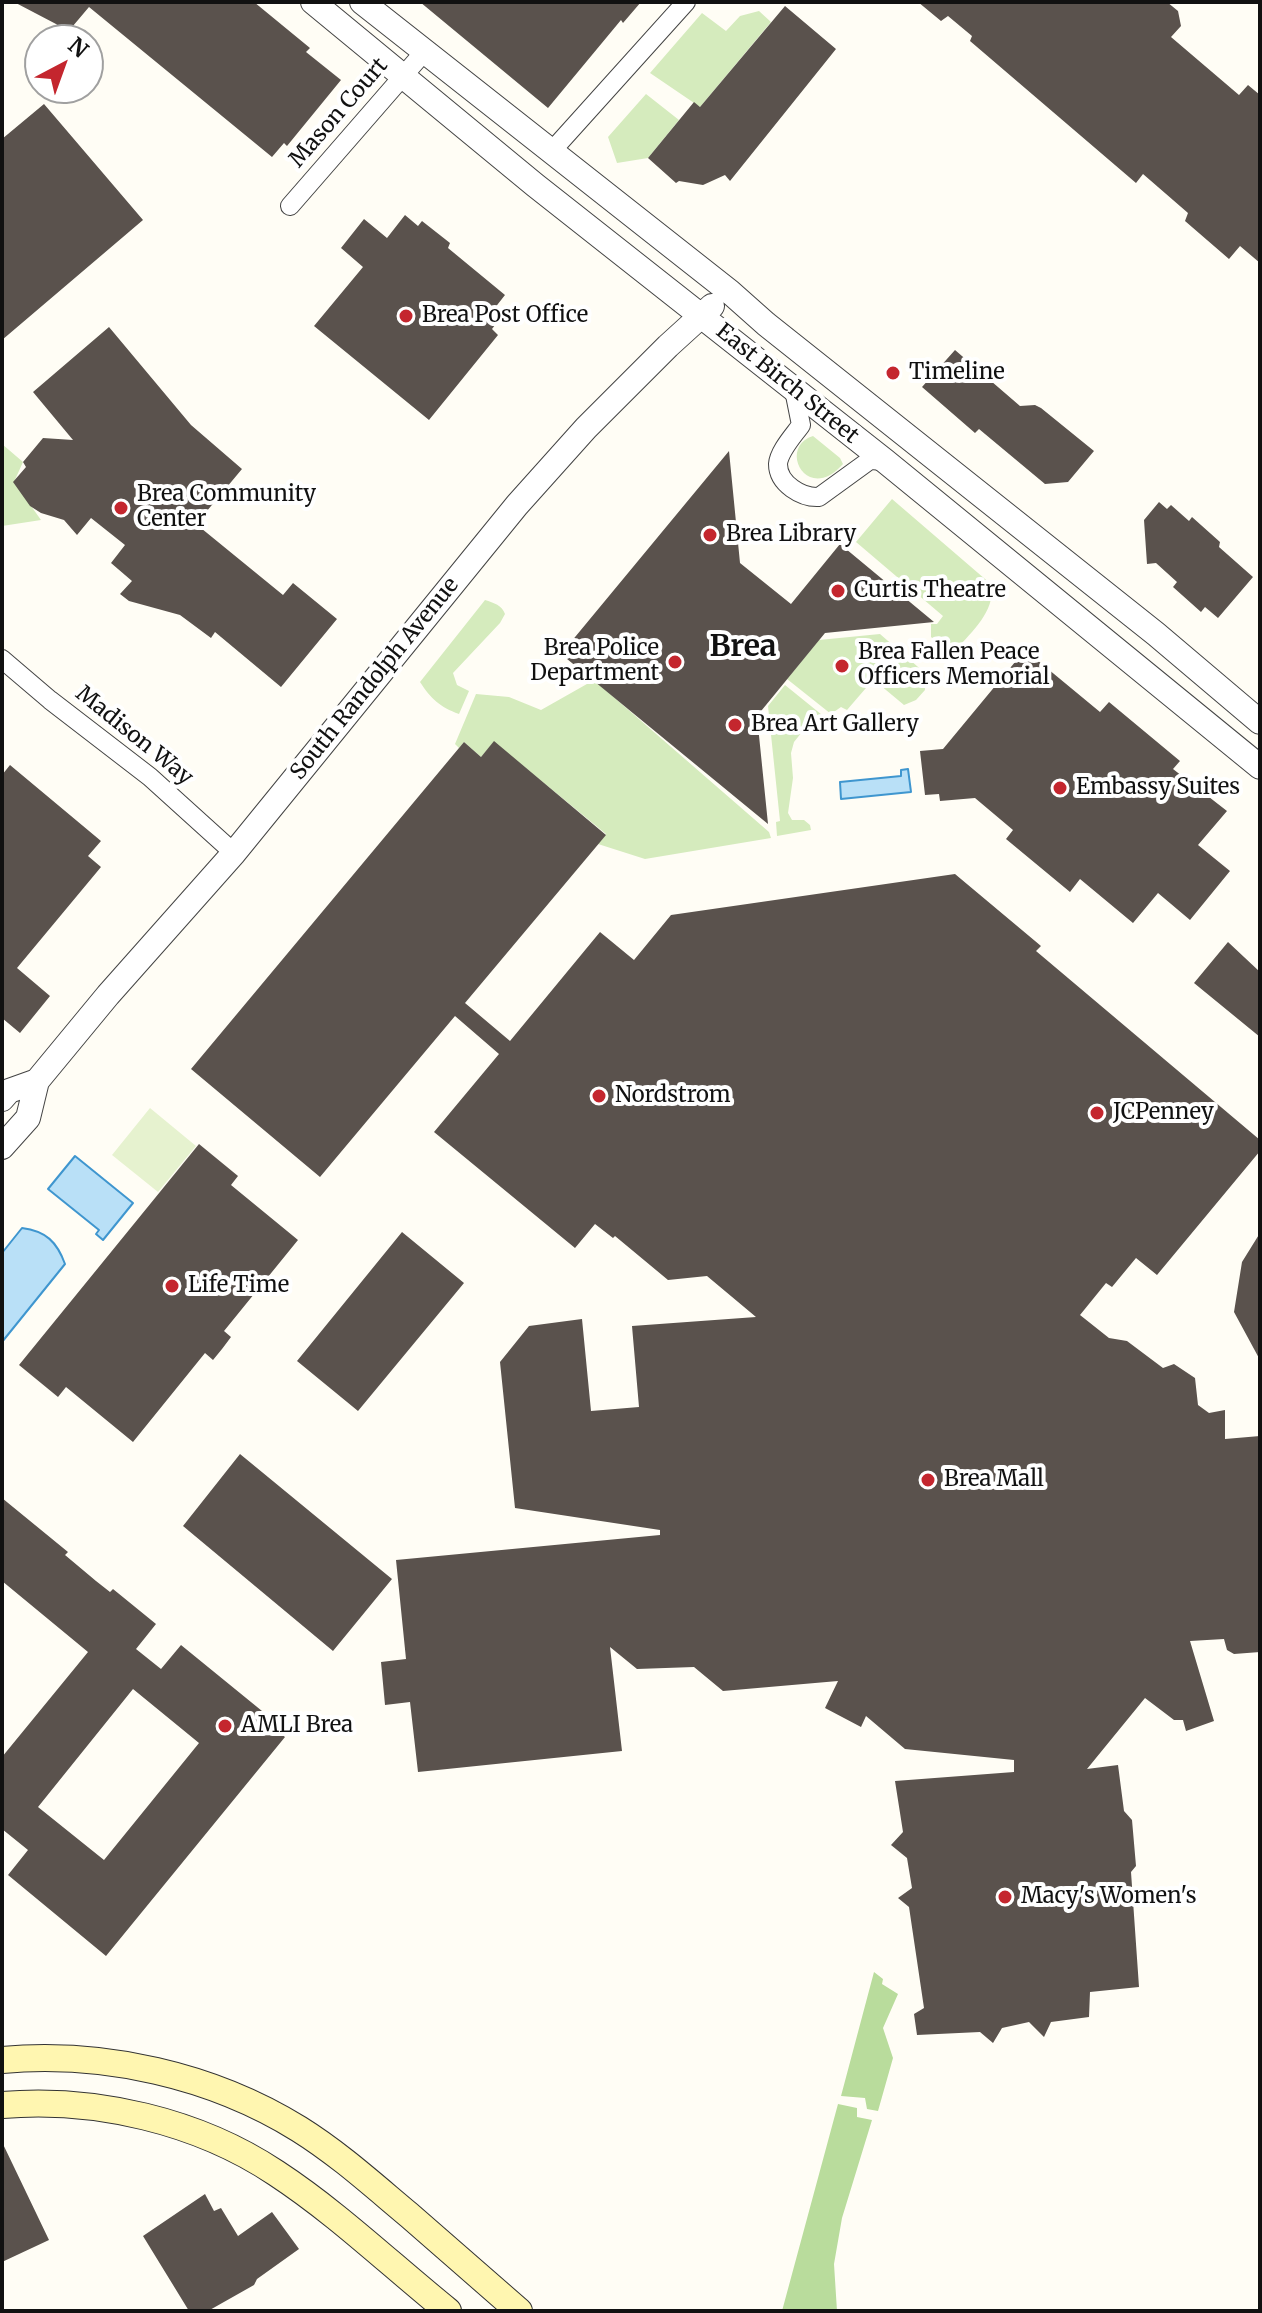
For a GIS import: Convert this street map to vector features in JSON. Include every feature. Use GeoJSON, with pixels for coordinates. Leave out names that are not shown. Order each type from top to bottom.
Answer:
{"type":"FeatureCollection","features":[{"type":"Feature","properties":{"kind":"main road"},"geometry":{"type":"LineString","coordinates":[[2,2060],[49,2058],[146,2068],[194,2080],[251,2102],[348,2162],[519,2311]]}},
{"type":"Feature","properties":{"kind":"main road"},"geometry":{"type":"LineString","coordinates":[[2,2105],[57,2104],[103,2108],[192,2131],[234,2148],[275,2171],[312,2198],[448,2311]]}},
{"type":"Feature","properties":{"kind":"street","name":"East Birch Street"},"geometry":{"type":"LineString","coordinates":[[313,2],[535,185],[885,461],[1260,767]]}},
{"type":"Feature","properties":{"kind":"street","name":"East Birch Street"},"geometry":{"type":"LineString","coordinates":[[362,2],[730,292],[766,324],[1156,634],[1260,722]]}},
{"type":"Feature","properties":{"kind":"street"},"geometry":{"type":"LineString","coordinates":[[550,153],[686,2]]}},
{"type":"Feature","properties":{"kind":"street","name":"Mason Court"},"geometry":{"type":"LineString","coordinates":[[290,206],[424,52]]}},
{"type":"Feature","properties":{"kind":"street","name":"South Randolph Avenue"},"geometry":{"type":"LineString","coordinates":[[2,1147],[28,1118],[37,1081],[108,995],[234,853],[517,505],[586,428],[701,315],[730,292]]}},
{"type":"Feature","properties":{"kind":"street"},"geometry":{"type":"LineString","coordinates":[[794,390],[801,425],[781,454],[778,464],[786,483],[797,493],[809,498],[819,497],[870,460],[885,461]]}},
{"type":"Feature","properties":{"kind":"street","name":"Madison Way"},"geometry":{"type":"LineString","coordinates":[[2,659],[150,777],[234,853]]}},
{"type":"Feature","properties":{"kind":"street","name":"South Randolph Avenue"},"geometry":{"type":"LineString","coordinates":[[2,1099],[9,1091],[37,1081]]}},
{"type":"Feature","properties":{"kind":"green space"},"geometry":{"type":"Polygon","coordinates":[[[759,11],[771,22],[700,107],[650,73],[702,13],[726,31],[740,16],[759,11]]]}},
{"type":"Feature","properties":{"kind":"green space"},"geometry":{"type":"Polygon","coordinates":[[[646,94],[679,120],[648,158],[617,163],[608,137],[646,94]]]}},
{"type":"Feature","properties":{"kind":"green space"},"geometry":{"type":"Polygon","coordinates":[[[813,436],[843,464],[830,475],[818,478],[808,476],[797,461],[797,451],[802,442],[813,436]]]}},
{"type":"Feature","properties":{"kind":"green space"},"geometry":{"type":"Polygon","coordinates":[[[2,444],[23,462],[14,482],[41,520],[2,526],[2,444]]]}},
{"type":"Feature","properties":{"kind":"green space"},"geometry":{"type":"Polygon","coordinates":[[[892,499],[992,585],[986,613],[956,650],[947,651],[931,637],[931,624],[937,624],[943,616],[856,542],[892,499]]]}},
{"type":"Feature","properties":{"kind":"green space"},"geometry":{"type":"Polygon","coordinates":[[[485,600],[500,606],[505,614],[453,673],[457,685],[469,691],[459,714],[436,702],[420,682],[485,600]]]}},
{"type":"Feature","properties":{"kind":"green space"},"geometry":{"type":"Polygon","coordinates":[[[880,634],[925,673],[925,690],[916,700],[904,705],[872,681],[847,710],[841,707],[831,714],[787,679],[819,640],[880,634]]]}},
{"type":"Feature","properties":{"kind":"green space"},"geometry":{"type":"Polygon","coordinates":[[[594,680],[769,832],[771,838],[645,859],[598,844],[606,834],[494,742],[481,757],[464,742],[459,748],[455,744],[476,694],[509,697],[541,710],[594,680]]]}},
{"type":"Feature","properties":{"kind":"green space"},"geometry":{"type":"Polygon","coordinates":[[[785,685],[827,719],[816,731],[802,732],[794,742],[791,753],[793,778],[788,813],[792,820],[804,820],[811,830],[777,836],[776,822],[780,821],[768,706],[785,685]]]}},
{"type":"Feature","properties":{"kind":"green space"},"geometry":{"type":"Polygon","coordinates":[[[150,1108],[196,1146],[158,1192],[112,1155],[150,1108]]]}},
{"type":"Feature","properties":{"kind":"green space"},"geometry":{"type":"Polygon","coordinates":[[[874,1972],[883,1979],[882,1984],[898,1994],[883,2028],[893,2058],[878,2111],[867,2109],[865,2098],[841,2096],[874,1972]]]}},
{"type":"Feature","properties":{"kind":"green space"},"geometry":{"type":"Polygon","coordinates":[[[838,2104],[857,2108],[857,2117],[872,2120],[842,2218],[834,2264],[837,2311],[782,2311],[838,2104]]]}},
{"type":"Feature","properties":{"kind":"water"},"geometry":{"type":"Polygon","coordinates":[[[908,769],[911,792],[841,799],[840,782],[901,776],[901,770],[908,769]]]}},
{"type":"Feature","properties":{"kind":"water"},"geometry":{"type":"Polygon","coordinates":[[[75,1156],[133,1203],[103,1240],[96,1234],[99,1230],[48,1189],[75,1156]]]}},
{"type":"Feature","properties":{"kind":"water"},"geometry":{"type":"Polygon","coordinates":[[[22,1228],[50,1239],[65,1264],[2,1342],[2,1253],[22,1228]]]}},
{"type":"Feature","properties":{"kind":"building"},"geometry":{"type":"Polygon","coordinates":[[[14,2],[254,2],[310,48],[306,52],[341,80],[287,146],[284,143],[272,157],[89,7],[75,24],[56,24],[14,2]]]}},
{"type":"Feature","properties":{"kind":"building"},"geometry":{"type":"Polygon","coordinates":[[[420,2],[641,2],[623,23],[621,20],[548,108],[420,2]]]}},
{"type":"Feature","properties":{"kind":"building"},"geometry":{"type":"Polygon","coordinates":[[[918,2],[1167,2],[1178,11],[1181,26],[1171,37],[1239,95],[1248,85],[1260,95],[1260,263],[1240,246],[1229,259],[1185,221],[1188,213],[1143,174],[1136,183],[970,41],[972,36],[948,16],[941,21],[918,2]]]}},
{"type":"Feature","properties":{"kind":"building"},"geometry":{"type":"Polygon","coordinates":[[[785,6],[836,49],[730,181],[725,175],[703,185],[676,183],[648,158],[694,102],[700,107],[785,6]]]}},
{"type":"Feature","properties":{"kind":"building"},"geometry":{"type":"Polygon","coordinates":[[[44,104],[143,220],[2,340],[2,139],[44,104]]]}},
{"type":"Feature","properties":{"kind":"building","name":"Brea Post Office"},"geometry":{"type":"Polygon","coordinates":[[[405,215],[418,226],[422,221],[450,243],[448,248],[505,295],[487,318],[495,325],[492,329],[498,335],[429,420],[314,326],[363,267],[341,248],[364,219],[387,238],[405,215]]]}},
{"type":"Feature","properties":{"kind":"building","name":"Brea Community Center"},"geometry":{"type":"Polygon","coordinates":[[[109,327],[191,425],[242,469],[196,524],[283,595],[293,583],[337,619],[281,687],[215,632],[211,638],[180,615],[129,601],[120,594],[132,581],[111,563],[125,545],[91,518],[77,535],[64,520],[30,506],[13,482],[26,467],[23,462],[43,438],[73,440],[33,392],[109,327]]]}},
{"type":"Feature","properties":{"kind":"building"},"geometry":{"type":"Polygon","coordinates":[[[955,350],[1020,406],[1035,405],[1041,408],[1094,451],[1068,482],[1045,484],[979,429],[975,433],[922,387],[955,350]]]}},
{"type":"Feature","properties":{"kind":"building"},"geometry":{"type":"Polygon","coordinates":[[[729,451],[740,563],[791,604],[840,544],[934,622],[825,633],[757,716],[768,824],[561,654],[729,451]]]}},
{"type":"Feature","properties":{"kind":"building"},"geometry":{"type":"Polygon","coordinates":[[[1159,502],[1167,509],[1171,505],[1189,521],[1192,517],[1220,542],[1219,547],[1253,577],[1218,618],[1205,607],[1201,612],[1173,587],[1177,582],[1156,563],[1147,564],[1144,520],[1159,502]]]}},
{"type":"Feature","properties":{"kind":"building","name":"Embassy Suites"},"geometry":{"type":"Polygon","coordinates":[[[1025,650],[1100,712],[1109,702],[1180,761],[1173,769],[1227,811],[1198,845],[1230,871],[1190,920],[1158,893],[1133,923],[1080,879],[1070,892],[1006,839],[1013,830],[975,798],[940,801],[939,794],[925,795],[920,751],[943,749],[1025,650]]]}},
{"type":"Feature","properties":{"kind":"building","name":"Brea Mall"},"geometry":{"type":"Polygon","coordinates":[[[494,741],[606,835],[465,1003],[510,1041],[600,932],[634,960],[671,915],[955,874],[1041,946],[1036,951],[1260,1140],[1260,1151],[1157,1275],[1136,1258],[1112,1287],[1106,1283],[1080,1315],[1109,1338],[1127,1341],[1163,1368],[1174,1364],[1195,1378],[1198,1405],[1209,1413],[1225,1410],[1225,1439],[1260,1436],[1260,1652],[1234,1654],[1227,1650],[1224,1639],[1190,1641],[1214,1721],[1186,1731],[1183,1720],[1174,1720],[1145,1698],[1087,1769],[1118,1765],[1124,1811],[1132,1820],[1136,1866],[1131,1872],[1139,1987],[1090,1992],[1089,2017],[1051,2022],[1044,2037],[1029,2022],[1002,2028],[993,2043],[980,2032],[917,2035],[914,2014],[924,2008],[909,1907],[898,1898],[912,1888],[907,1858],[891,1845],[903,1832],[895,1781],[1014,1772],[1014,1760],[905,1749],[866,1716],[861,1727],[825,1708],[838,1681],[723,1691],[694,1667],[637,1669],[610,1647],[622,1751],[418,1772],[410,1702],[385,1705],[381,1662],[406,1659],[396,1560],[660,1535],[660,1530],[515,1508],[500,1362],[529,1326],[582,1319],[591,1411],[639,1407],[632,1326],[756,1317],[707,1276],[668,1280],[615,1236],[613,1238],[595,1224],[575,1248],[434,1132],[499,1054],[455,1016],[320,1177],[191,1069],[464,742],[481,757],[494,741]]]}},
{"type":"Feature","properties":{"kind":"building"},"geometry":{"type":"Polygon","coordinates":[[[10,765],[101,841],[88,856],[101,867],[17,968],[50,996],[20,1033],[2,1018],[2,775],[10,765]]]}},
{"type":"Feature","properties":{"kind":"building"},"geometry":{"type":"Polygon","coordinates":[[[1228,942],[1260,972],[1260,1037],[1194,983],[1228,942]]]}},
{"type":"Feature","properties":{"kind":"building","name":"Life Time"},"geometry":{"type":"Polygon","coordinates":[[[199,1144],[238,1176],[231,1185],[298,1240],[224,1331],[231,1337],[222,1349],[213,1360],[205,1353],[133,1442],[66,1387],[58,1397],[19,1365],[199,1144]]]}},
{"type":"Feature","properties":{"kind":"building"},"geometry":{"type":"Polygon","coordinates":[[[402,1232],[464,1283],[358,1411],[297,1361],[402,1232]]]}},
{"type":"Feature","properties":{"kind":"building"},"geometry":{"type":"Polygon","coordinates":[[[1260,1233],[1260,1360],[1234,1312],[1242,1262],[1260,1233]]]}},
{"type":"Feature","properties":{"kind":"building"},"geometry":{"type":"Polygon","coordinates":[[[240,1454],[392,1579],[333,1651],[183,1526],[240,1454]]]}},
{"type":"Feature","properties":{"kind":"building","name":"AMLI Brea"},"geometry":{"type":"Polygon","coordinates":[[[2,1498],[68,1552],[65,1555],[96,1581],[110,1592],[113,1589],[156,1624],[136,1649],[161,1669],[181,1645],[262,1711],[258,1715],[285,1737],[106,1956],[8,1875],[28,1850],[2,1829],[2,1757],[88,1652],[2,1581],[2,1498]],[[133,1689],[38,1807],[104,1860],[199,1743],[133,1689]]]}},
{"type":"Feature","properties":{"kind":"building"},"geometry":{"type":"Polygon","coordinates":[[[2,2142],[49,2240],[2,2262],[2,2142]]]}},
{"type":"Feature","properties":{"kind":"building"},"geometry":{"type":"Polygon","coordinates":[[[205,2194],[214,2211],[221,2208],[238,2236],[272,2212],[299,2249],[257,2279],[254,2285],[208,2311],[189,2311],[143,2236],[205,2194]]]}},
{"type":"Feature","properties":{"kind":"place","name":"Brea Post Office"},"geometry":{"type":"Point","coordinates":[406,316]}},
{"type":"Feature","properties":{"kind":"place","name":"Timeline"},"geometry":{"type":"Point","coordinates":[893,373]}},
{"type":"Feature","properties":{"kind":"place","name":"Brea Community Center"},"geometry":{"type":"Point","coordinates":[121,508]}},
{"type":"Feature","properties":{"kind":"place","name":"Brea Library"},"geometry":{"type":"Point","coordinates":[710,535]}},
{"type":"Feature","properties":{"kind":"place","name":"Curtis Theatre"},"geometry":{"type":"Point","coordinates":[838,591]}},
{"type":"Feature","properties":{"kind":"place","name":"Brea Police Department"},"geometry":{"type":"Point","coordinates":[675,662]}},
{"type":"Feature","properties":{"kind":"place","name":"Brea Fallen Peace Officers Memorial"},"geometry":{"type":"Point","coordinates":[842,666]}},
{"type":"Feature","properties":{"kind":"place","name":"Brea Art Gallery"},"geometry":{"type":"Point","coordinates":[735,725]}},
{"type":"Feature","properties":{"kind":"place","name":"Embassy Suites"},"geometry":{"type":"Point","coordinates":[1060,788]}},
{"type":"Feature","properties":{"kind":"place","name":"Nordstrom"},"geometry":{"type":"Point","coordinates":[599,1096]}},
{"type":"Feature","properties":{"kind":"place","name":"JCPenney"},"geometry":{"type":"Point","coordinates":[1097,1113]}},
{"type":"Feature","properties":{"kind":"place","name":"Life Time"},"geometry":{"type":"Point","coordinates":[172,1286]}},
{"type":"Feature","properties":{"kind":"place","name":"Brea Mall"},"geometry":{"type":"Point","coordinates":[928,1480]}},
{"type":"Feature","properties":{"kind":"place","name":"AMLI Brea"},"geometry":{"type":"Point","coordinates":[225,1726]}},
{"type":"Feature","properties":{"kind":"place","name":"Macy's Women's"},"geometry":{"type":"Point","coordinates":[1005,1897]}},
{"type":"Feature","properties":{"kind":"district","name":"Brea"},"geometry":{"type":"Point","coordinates":[743,648]}}]}
